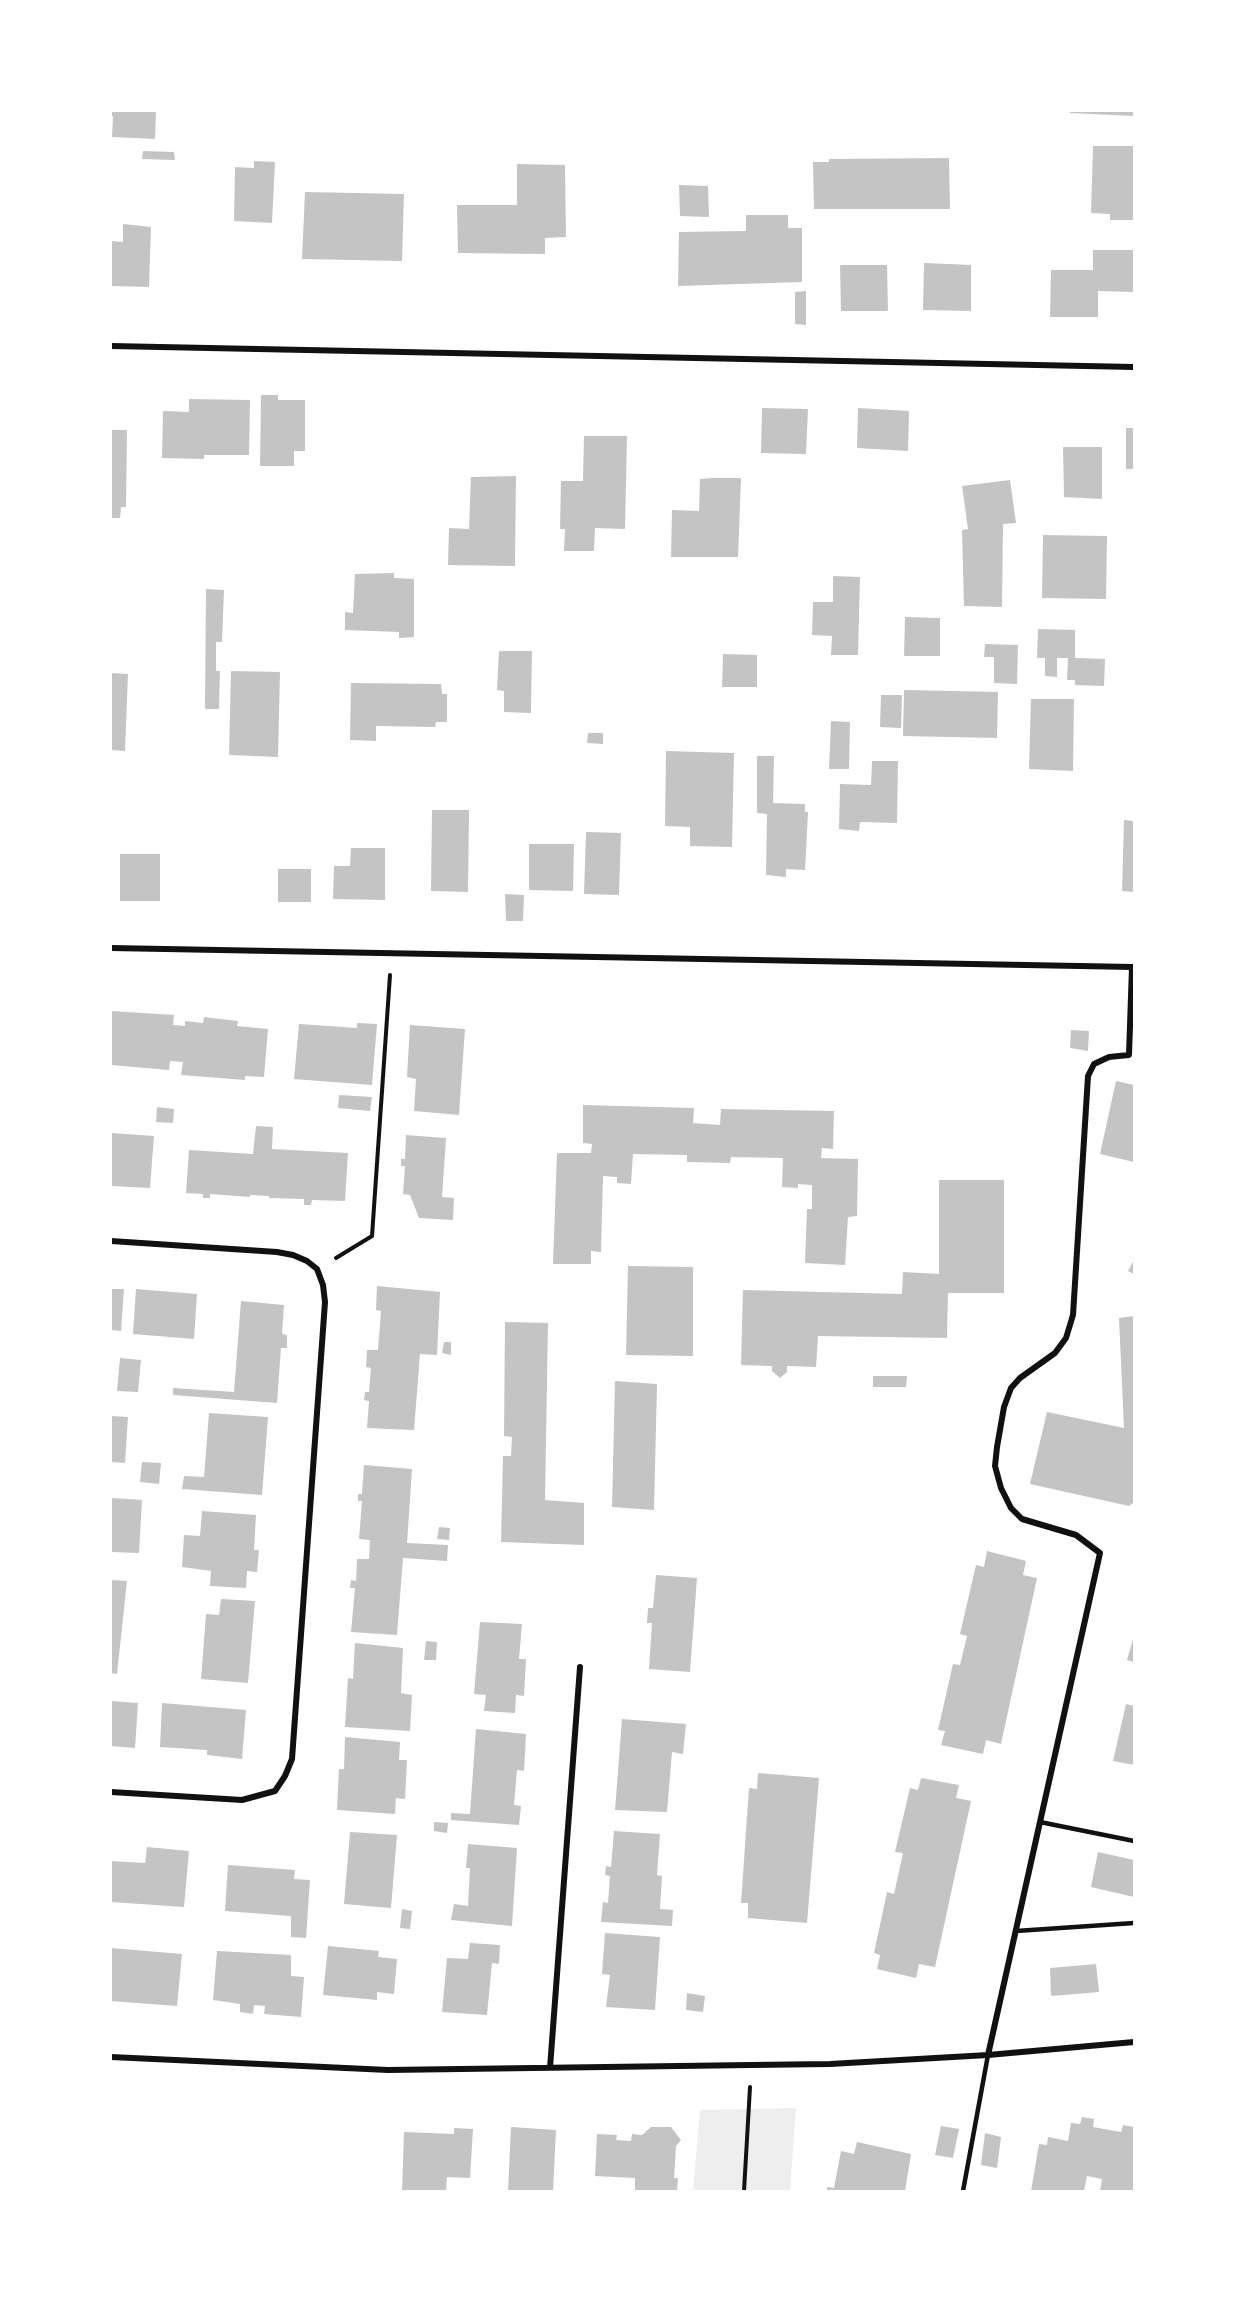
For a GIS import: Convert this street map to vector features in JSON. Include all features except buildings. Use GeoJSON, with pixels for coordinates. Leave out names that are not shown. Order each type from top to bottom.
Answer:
{"type":"FeatureCollection","features":[{"type":"Feature","properties":{"kind":"street"},"geometry":{"type":"LineString","coordinates":[[111,346],[1134,367]]}},
{"type":"Feature","properties":{"kind":"street"},"geometry":{"type":"LineString","coordinates":[[111,948],[1133,967],[1130,1055],[1109,1057],[1094,1064],[1088,1076],[1073,1315],[1066,1338],[1055,1353],[1020,1378],[1011,1388],[1004,1407],[997,1447],[995,1466],[1001,1488],[1011,1508],[1022,1519],[1076,1535],[1100,1553],[988,2055]]}},
{"type":"Feature","properties":{"kind":"street"},"geometry":{"type":"LineString","coordinates":[[111,1241],[277,1252],[307,1261],[317,1269],[323,1285],[325,1302],[292,1759],[285,1776],[275,1791],[242,1800],[111,1792]]}},
{"type":"Feature","properties":{"kind":"street"},"geometry":{"type":"LineString","coordinates":[[550,2068],[580,1667]]}},
{"type":"Feature","properties":{"kind":"street"},"geometry":{"type":"LineString","coordinates":[[111,2057],[388,2070],[751,2066],[988,2055],[1134,2042]]}},
{"type":"Feature","properties":{"kind":"lane"},"geometry":{"type":"LineString","coordinates":[[1039,1822],[1134,1841]]}},
{"type":"Feature","properties":{"kind":"lane"},"geometry":{"type":"LineString","coordinates":[[1016,1931],[1134,1923]]}},
{"type":"Feature","properties":{"kind":"lane"},"geometry":{"type":"LineString","coordinates":[[963,2191],[988,2055]]}},
{"type":"Feature","properties":{"kind":"path"},"geometry":{"type":"LineString","coordinates":[[317,1269],[372,1236],[392,954]]}},
{"type":"Feature","properties":{"kind":"path"},"geometry":{"type":"LineString","coordinates":[[744,2191],[751,2066]]}},
{"type":"Feature","properties":{"kind":"shaded area"},"geometry":{"type":"Polygon","coordinates":[[[796,2108],[790,2191],[693,2191],[700,2110],[796,2108]]]}}]}
